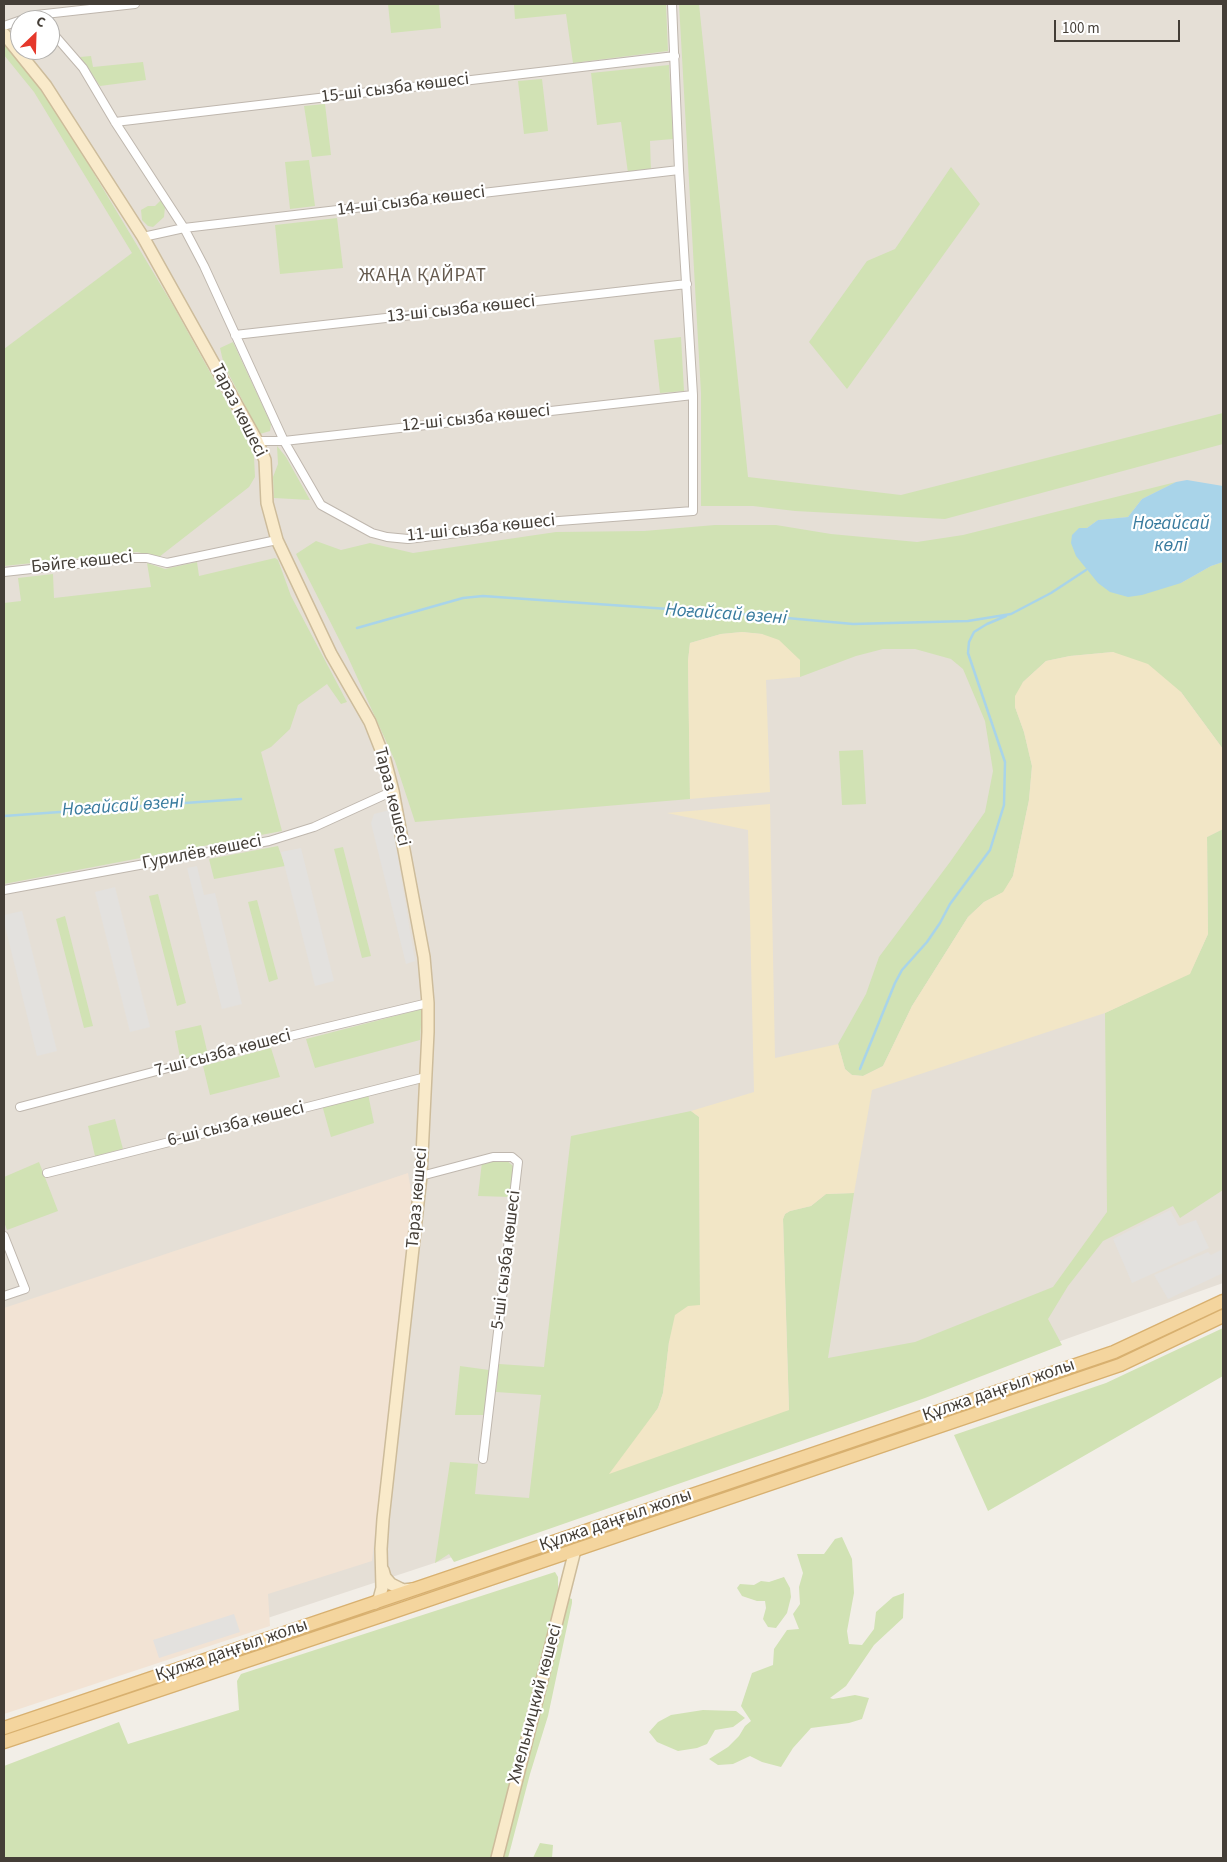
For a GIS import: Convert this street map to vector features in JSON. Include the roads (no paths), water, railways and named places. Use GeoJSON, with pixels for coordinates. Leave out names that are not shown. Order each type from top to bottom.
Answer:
{"type":"FeatureCollection","features":[{"type":"Feature","properties":{"kind":"main road","name":"Құлжа даңғыл жолы"},"geometry":{"type":"LineString","coordinates":[[4,1728],[1114,1352],[1223,1301]]}},
{"type":"Feature","properties":{"kind":"main road","name":"Құлжа даңғыл жолы"},"geometry":{"type":"LineString","coordinates":[[4,1742],[1120,1365],[1223,1316]]}},
{"type":"Feature","properties":{"kind":"street"},"geometry":{"type":"LineString","coordinates":[[60,14],[135,4]]}},
{"type":"Feature","properties":{"kind":"street"},"geometry":{"type":"LineString","coordinates":[[672,4],[679,170],[694,395]]}},
{"type":"Feature","properties":{"kind":"street","name":"Тараз көшесі"},"geometry":{"type":"LineString","coordinates":[[4,34],[46,86],[143,237],[258,441],[265,460],[267,503],[277,540],[331,654],[370,722],[394,791],[422,945],[428,1003],[421,1176],[383,1519],[381,1549],[382,1588],[375,1603]]}},
{"type":"Feature","properties":{"kind":"street","name":"11-ші сызба көшесі"},"geometry":{"type":"LineString","coordinates":[[60,42],[83,68],[115,122],[184,228],[204,266],[284,441],[321,505],[372,532],[387,537],[408,540],[560,521],[694,511],[694,395]]}},
{"type":"Feature","properties":{"kind":"street","name":"15-ші сызба көшесі"},"geometry":{"type":"LineString","coordinates":[[115,122],[675,56]]}},
{"type":"Feature","properties":{"kind":"street","name":"14-ші сызба көшесі"},"geometry":{"type":"LineString","coordinates":[[143,237],[184,228],[679,170]]}},
{"type":"Feature","properties":{"kind":"street","name":"13-ші сызба көшесі"},"geometry":{"type":"LineString","coordinates":[[235,335],[687,284]]}},
{"type":"Feature","properties":{"kind":"street","name":"12-ші сызба көшесі"},"geometry":{"type":"LineString","coordinates":[[258,441],[284,441],[694,395]]}},
{"type":"Feature","properties":{"kind":"street","name":"Бәйге көшесі"},"geometry":{"type":"LineString","coordinates":[[4,572],[132,558],[147,558],[167,563],[277,540]]}},
{"type":"Feature","properties":{"kind":"street","name":"Гурилёв көшесі"},"geometry":{"type":"LineString","coordinates":[[4,890],[269,841],[314,827],[394,791]]}},
{"type":"Feature","properties":{"kind":"street","name":"7-ші сызба көшесі"},"geometry":{"type":"LineString","coordinates":[[20,1107],[282,1038],[428,1003]]}},
{"type":"Feature","properties":{"kind":"street","name":"6-ші сызба көшесі"},"geometry":{"type":"LineString","coordinates":[[47,1173],[426,1077]]}},
{"type":"Feature","properties":{"kind":"street","name":"5-ші сызба көшесі"},"geometry":{"type":"LineString","coordinates":[[421,1176],[493,1157],[512,1157],[518,1162],[483,1459]]}},
{"type":"Feature","properties":{"kind":"street"},"geometry":{"type":"LineString","coordinates":[[4,1236],[25,1289],[4,1296]]}},
{"type":"Feature","properties":{"kind":"street","name":"Хмельницкий көшесі"},"geometry":{"type":"LineString","coordinates":[[497,1858],[575,1550]]}},
{"type":"Feature","properties":{"kind":"street"},"geometry":{"type":"LineString","coordinates":[[382,1566],[390,1584],[396,1588],[403,1590],[418,1589]]}},
{"type":"Feature","properties":{"kind":"water","name":"Ноғайсай көлі"},"geometry":{"type":"Polygon","coordinates":[[[1187,480],[1223,486],[1223,562],[1211,566],[1181,583],[1142,595],[1128,597],[1110,592],[1098,583],[1076,556],[1071,543],[1072,535],[1079,528],[1087,528],[1098,520],[1128,517],[1142,499],[1176,482],[1187,480]]]}},
{"type":"Feature","properties":{"kind":"waterway","name":"Ноғайсай өзені"},"geometry":{"type":"LineString","coordinates":[[357,628],[463,598],[483,596],[754,615],[853,624],[968,621],[1011,614],[1051,593],[1086,570]]}},
{"type":"Feature","properties":{"kind":"waterway"},"geometry":{"type":"LineString","coordinates":[[860,1069],[902,970],[927,942],[950,904],[990,850],[1004,805],[1005,762],[968,653],[969,642],[974,632],[1006,616]]}},
{"type":"Feature","properties":{"kind":"waterway","name":"Ноғайсай өзені"},"geometry":{"type":"LineString","coordinates":[[4,816],[241,799]]}},
{"type":"Feature","properties":{"kind":"district","name":"ЖАҢА ҚАЙРАТ"},"geometry":{"type":"Point","coordinates":[423,277]}}]}
